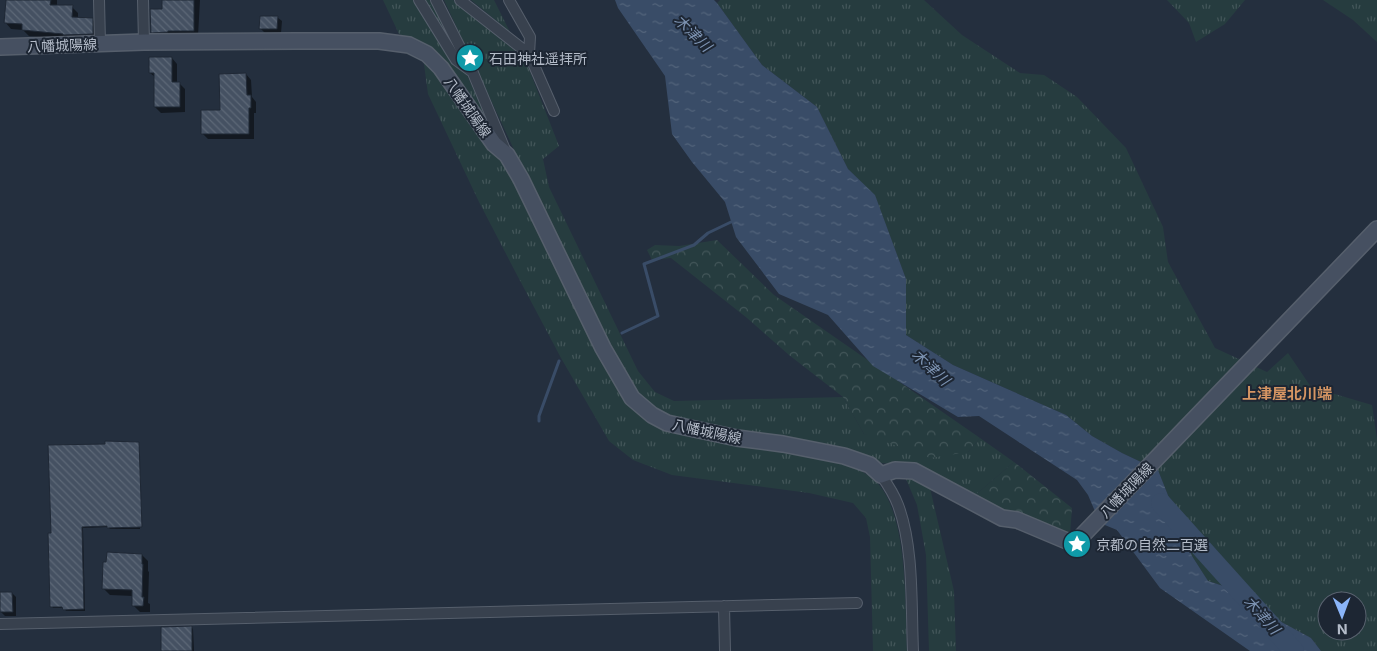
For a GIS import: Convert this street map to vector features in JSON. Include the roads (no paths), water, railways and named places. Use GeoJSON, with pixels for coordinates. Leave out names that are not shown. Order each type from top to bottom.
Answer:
{"type":"FeatureCollection","features":[{"type":"Feature","properties":{"kind":"main road","name":"八幡城陽線"},"geometry":{"type":"LineString","coordinates":[[0,47],[144,42],[379,40],[408,44],[427,54],[441,68],[494,144],[507,155],[521,179],[603,348],[632,398],[652,415],[667,423],[737,438],[844,456],[870,465],[881,475],[895,470],[914,471],[1002,518],[1018,520],[1067,541],[1077,540],[1377,229]]}},
{"type":"Feature","properties":{"kind":"street"},"geometry":{"type":"LineString","coordinates":[[99,0],[100,44]]}},
{"type":"Feature","properties":{"kind":"street"},"geometry":{"type":"LineString","coordinates":[[143,0],[144,42]]}},
{"type":"Feature","properties":{"kind":"street"},"geometry":{"type":"LineString","coordinates":[[419,0],[456,60],[473,72]]}},
{"type":"Feature","properties":{"kind":"street"},"geometry":{"type":"LineString","coordinates":[[436,0],[473,72],[507,155]]}},
{"type":"Feature","properties":{"kind":"street"},"geometry":{"type":"LineString","coordinates":[[460,0],[529,54]]}},
{"type":"Feature","properties":{"kind":"street"},"geometry":{"type":"LineString","coordinates":[[510,0],[530,37],[529,54],[554,112]]}},
{"type":"Feature","properties":{"kind":"street"},"geometry":{"type":"LineString","coordinates":[[881,475],[891,489],[905,529],[910,565],[913,651]]}},
{"type":"Feature","properties":{"kind":"street"},"geometry":{"type":"LineString","coordinates":[[0,624],[857,603]]}},
{"type":"Feature","properties":{"kind":"street"},"geometry":{"type":"LineString","coordinates":[[724,606],[725,651]]}},
{"type":"Feature","properties":{"kind":"water"},"geometry":{"type":"Polygon","coordinates":[[[615,0],[714,0],[762,65],[817,107],[848,169],[875,195],[906,279],[906,335],[953,365],[1066,415],[1092,436],[1158,470],[1192,556],[1208,581],[1245,593],[1274,618],[1311,638],[1321,651],[1250,651],[1160,588],[1117,530],[1100,523],[1088,495],[1077,480],[979,416],[958,417],[873,366],[828,315],[779,294],[736,237],[725,202],[672,134],[665,76],[618,8],[615,0]]]}},
{"type":"Feature","properties":{"kind":"waterway"},"geometry":{"type":"LineString","coordinates":[[622,333],[658,316],[644,264],[694,245],[708,233],[731,222]]}},
{"type":"Feature","properties":{"kind":"waterway"},"geometry":{"type":"LineString","coordinates":[[539,421],[539,416],[559,361]]}},
{"type":"Feature","properties":{"kind":"waterway","name":"木津川"},"geometry":{"type":"LineString","coordinates":[[1161,503],[1294,651]]}},
{"type":"Feature","properties":{"kind":"place","name":"石田神社遥拝所"},"geometry":{"type":"Point","coordinates":[470,58]}},
{"type":"Feature","properties":{"kind":"place","name":"京都の自然二百選"},"geometry":{"type":"Point","coordinates":[1077,544]}},
{"type":"Feature","properties":{"kind":"district","name":"上津屋北川端"},"geometry":{"type":"Point","coordinates":[1287,393]}}]}
